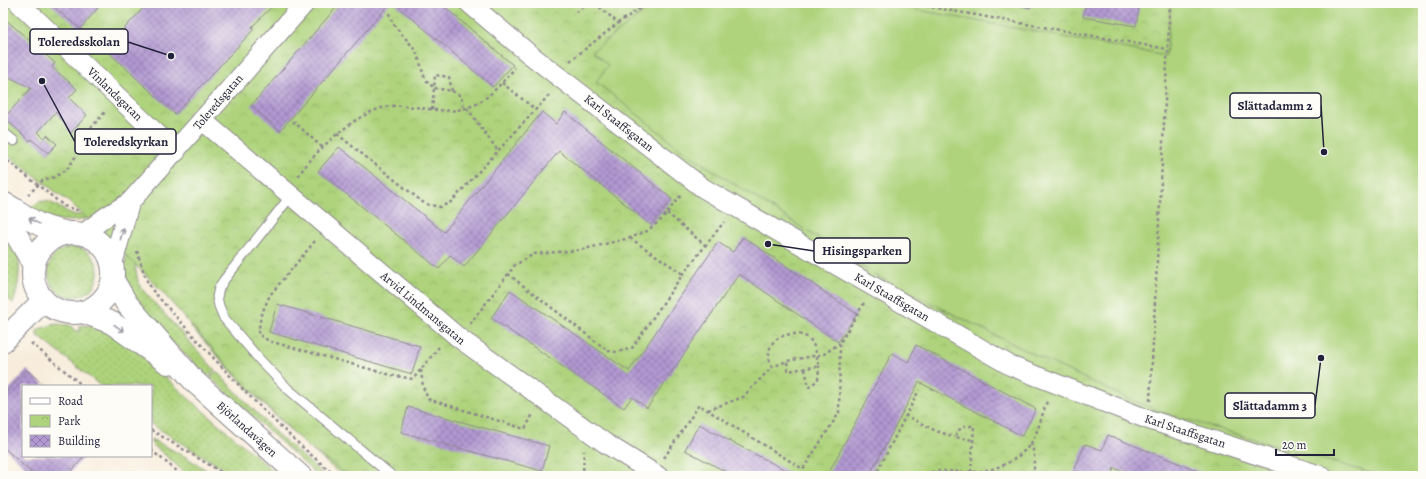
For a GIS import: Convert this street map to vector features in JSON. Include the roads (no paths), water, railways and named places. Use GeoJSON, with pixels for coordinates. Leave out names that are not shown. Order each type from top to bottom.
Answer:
{"type":"FeatureCollection","features":[{"type":"Feature","properties":{"kind":"street","name":"Vinlandsgatan"},"geometry":{"type":"LineString","coordinates":[[19,3],[176,152]]}},
{"type":"Feature","properties":{"kind":"street","name":"Toleredsgatan"},"geometry":{"type":"LineString","coordinates":[[76,234],[130,202],[176,152],[202,120],[305,3]]}},
{"type":"Feature","properties":{"kind":"street","name":"Karl Staaffsgatan"},"geometry":{"type":"LineString","coordinates":[[469,3],[528,53],[703,188],[1011,366],[1147,419],[1322,476]]}},
{"type":"Feature","properties":{"kind":"street","name":"Arvid Lindmansgatan"},"geometry":{"type":"LineString","coordinates":[[202,120],[459,338],[605,443],[656,475]]}},
{"type":"Feature","properties":{"kind":"street","name":"Toleredsgatan"},"geometry":{"type":"LineString","coordinates":[[113,273],[130,202]]}},
{"type":"Feature","properties":{"kind":"street","name":"Björlandavägen"},"geometry":{"type":"LineString","coordinates":[[3,203],[16,209],[32,221],[42,226],[92,237],[102,246],[110,257],[113,273],[127,304],[194,381]]}},
{"type":"Feature","properties":{"kind":"street"},"geometry":{"type":"LineString","coordinates":[[3,223],[17,236],[34,263]]}},
{"type":"Feature","properties":{"kind":"street","name":"Björlandavägen"},"geometry":{"type":"LineString","coordinates":[[76,234],[55,237],[44,245],[34,263],[33,284],[44,301],[50,307],[66,314],[83,312],[94,308],[103,300],[109,291],[113,273]]}},
{"type":"Feature","properties":{"kind":"street"},"geometry":{"type":"LineString","coordinates":[[3,341],[44,301]]}},
{"type":"Feature","properties":{"kind":"street","name":"Björlandavägen"},"geometry":{"type":"LineString","coordinates":[[83,312],[112,323],[194,381],[300,476]]}},
{"type":"Feature","properties":{"kind":"lane"},"geometry":{"type":"LineString","coordinates":[[3,132],[14,140]]}},
{"type":"Feature","properties":{"kind":"lane"},"geometry":{"type":"LineString","coordinates":[[290,196],[224,280],[219,288],[219,306],[224,318],[260,360],[288,389],[392,476]]}},
{"type":"Feature","properties":{"kind":"place","name":"Toleredsskolan"},"geometry":{"type":"Point","coordinates":[171,56]}},
{"type":"Feature","properties":{"kind":"place","name":"Toleredskyrkan"},"geometry":{"type":"Point","coordinates":[42,81]}},
{"type":"Feature","properties":{"kind":"place","name":"Slättadamm 2"},"geometry":{"type":"Point","coordinates":[1324,152]}},
{"type":"Feature","properties":{"kind":"place","name":"Hisingsparken"},"geometry":{"type":"Point","coordinates":[768,244]}},
{"type":"Feature","properties":{"kind":"place","name":"Slättadamm 3"},"geometry":{"type":"Point","coordinates":[1321,358]}}]}
